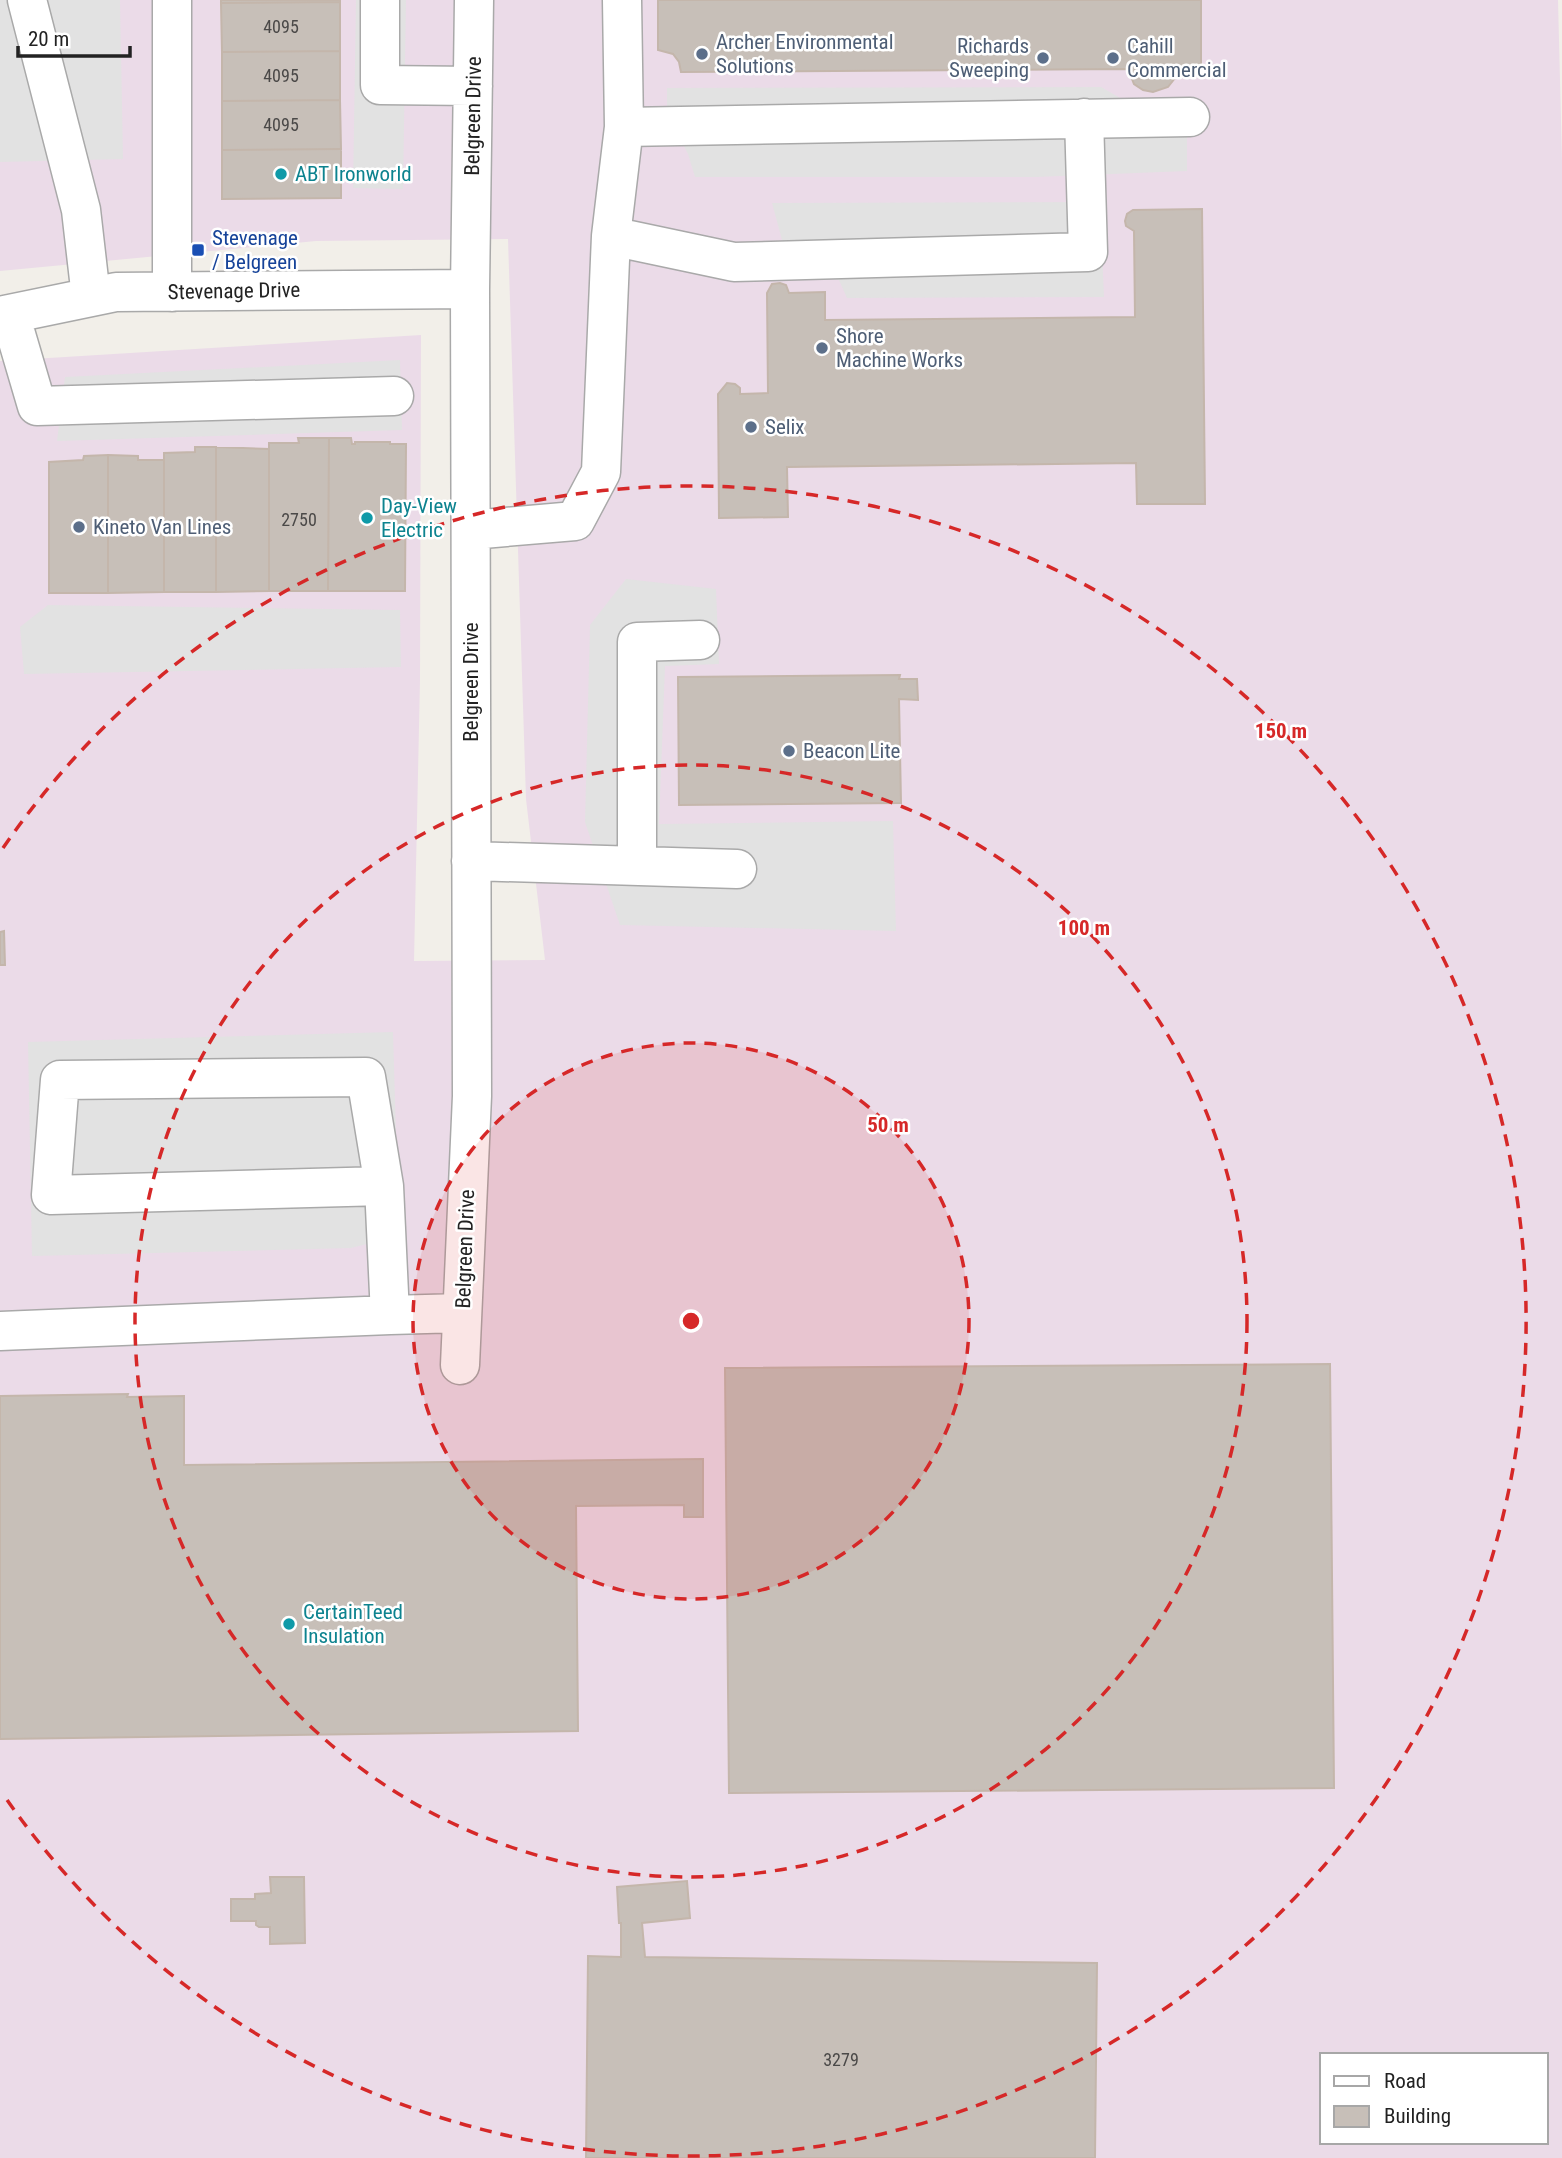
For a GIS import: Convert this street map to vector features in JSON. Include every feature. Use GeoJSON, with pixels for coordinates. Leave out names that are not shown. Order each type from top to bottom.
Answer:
{"type":"FeatureCollection","features":[{"type":"Feature","properties":{"kind":"street"},"geometry":{"type":"LineString","coordinates":[[27,0],[81,210],[91,297]]}},
{"type":"Feature","properties":{"kind":"street"},"geometry":{"type":"LineString","coordinates":[[172,0],[172,292]]}},
{"type":"Feature","properties":{"kind":"street"},"geometry":{"type":"LineString","coordinates":[[380,0],[380,85],[473,86]]}},
{"type":"Feature","properties":{"kind":"street","name":"Belgreen Drive"},"geometry":{"type":"LineString","coordinates":[[460,1365],[472,1096],[470,289],[474,0]]}},
{"type":"Feature","properties":{"kind":"street"},"geometry":{"type":"LineString","coordinates":[[471,530],[575,521],[601,472],[611,236],[624,127],[622,0]]}},
{"type":"Feature","properties":{"kind":"street"},"geometry":{"type":"LineString","coordinates":[[624,127],[1190,117]]}},
{"type":"Feature","properties":{"kind":"street"},"geometry":{"type":"LineString","coordinates":[[611,236],[734,262],[1088,251],[1084,118]]}},
{"type":"Feature","properties":{"kind":"street","name":"Stevenage Drive"},"geometry":{"type":"LineString","coordinates":[[5,315],[116,292],[470,289]]}},
{"type":"Feature","properties":{"kind":"street"},"geometry":{"type":"LineString","coordinates":[[5,315],[37,406],[394,396]]}},
{"type":"Feature","properties":{"kind":"street"},"geometry":{"type":"LineString","coordinates":[[637,866],[637,642],[699,640]]}},
{"type":"Feature","properties":{"kind":"street"},"geometry":{"type":"LineString","coordinates":[[471,861],[737,869]]}},
{"type":"Feature","properties":{"kind":"street"},"geometry":{"type":"LineString","coordinates":[[384,1186],[51,1195],[60,1080],[366,1077],[384,1186],[390,1315]]}},
{"type":"Feature","properties":{"kind":"street"},"geometry":{"type":"LineString","coordinates":[[0,1331],[462,1313]]}},
{"type":"Feature","properties":{"kind":"shaded area"},"geometry":{"type":"Polygon","coordinates":[[[0,0],[1558,0],[1562,161],[1562,2158],[0,2158],[0,361],[421,335],[420,680],[414,961],[545,960],[526,799],[508,239],[316,241],[0,271],[0,0]]]}},
{"type":"Feature","properties":{"kind":"shaded area"},"geometry":{"type":"Polygon","coordinates":[[[0,0],[120,0],[123,159],[0,162],[0,0]]]}},
{"type":"Feature","properties":{"kind":"shaded area"},"geometry":{"type":"Polygon","coordinates":[[[356,0],[406,0],[403,189],[353,188],[356,0]]]}},
{"type":"Feature","properties":{"kind":"shaded area"},"geometry":{"type":"Polygon","coordinates":[[[1101,87],[1122,99],[1187,98],[1187,171],[1036,177],[695,177],[688,154],[667,113],[667,88],[1101,87]]]}},
{"type":"Feature","properties":{"kind":"shaded area"},"geometry":{"type":"Polygon","coordinates":[[[1100,202],[1104,297],[847,298],[839,280],[791,273],[772,203],[1100,202]]]}},
{"type":"Feature","properties":{"kind":"shaded area"},"geometry":{"type":"Polygon","coordinates":[[[400,360],[402,430],[57,441],[65,377],[400,360]]]}},
{"type":"Feature","properties":{"kind":"shaded area"},"geometry":{"type":"Polygon","coordinates":[[[626,579],[716,589],[719,664],[665,666],[659,824],[893,821],[896,931],[620,925],[585,822],[590,625],[626,579]]]}},
{"type":"Feature","properties":{"kind":"shaded area"},"geometry":{"type":"Polygon","coordinates":[[[48,605],[400,610],[401,667],[24,674],[20,627],[48,605]]]}},
{"type":"Feature","properties":{"kind":"shaded area"},"geometry":{"type":"Polygon","coordinates":[[[393,1032],[399,1236],[351,1248],[32,1256],[28,1042],[393,1032]]]}},
{"type":"Feature","properties":{"kind":"building"},"geometry":{"type":"Polygon","coordinates":[[[221,0],[340,0],[340,2],[221,3],[221,0]]]}},
{"type":"Feature","properties":{"kind":"building"},"geometry":{"type":"Polygon","coordinates":[[[658,0],[1201,0],[1201,68],[1178,68],[1168,87],[1153,92],[1134,84],[1128,69],[681,72],[679,62],[673,54],[658,50],[658,0]]]}},
{"type":"Feature","properties":{"kind":"building"},"geometry":{"type":"Polygon","coordinates":[[[340,2],[340,51],[222,52],[221,3],[340,2]]]}},
{"type":"Feature","properties":{"kind":"building"},"geometry":{"type":"Polygon","coordinates":[[[340,51],[340,100],[222,101],[222,52],[340,51]]]}},
{"type":"Feature","properties":{"kind":"building"},"geometry":{"type":"Polygon","coordinates":[[[340,100],[341,149],[222,150],[222,101],[340,100]]]}},
{"type":"Feature","properties":{"kind":"building","name":"ABT Ironworld"},"geometry":{"type":"Polygon","coordinates":[[[341,149],[341,198],[222,199],[222,150],[341,149]]]}},
{"type":"Feature","properties":{"kind":"building"},"geometry":{"type":"Polygon","coordinates":[[[1202,209],[1205,504],[1137,504],[1136,463],[787,467],[788,517],[719,518],[718,394],[727,383],[740,388],[740,394],[768,393],[767,293],[772,284],[786,285],[789,293],[825,292],[825,320],[1135,317],[1134,231],[1126,226],[1127,214],[1133,210],[1202,209]]]}},
{"type":"Feature","properties":{"kind":"building"},"geometry":{"type":"Polygon","coordinates":[[[298,438],[329,438],[328,591],[269,591],[269,443],[299,443],[298,438]]]}},
{"type":"Feature","properties":{"kind":"building","name":"Day-View Electric"},"geometry":{"type":"Polygon","coordinates":[[[329,438],[351,438],[352,444],[406,444],[405,591],[328,591],[329,438]]]}},
{"type":"Feature","properties":{"kind":"building"},"geometry":{"type":"Polygon","coordinates":[[[195,447],[216,447],[216,592],[164,592],[164,453],[195,452],[195,447]]]}},
{"type":"Feature","properties":{"kind":"building"},"geometry":{"type":"Polygon","coordinates":[[[216,447],[269,449],[269,591],[216,592],[216,447]]]}},
{"type":"Feature","properties":{"kind":"building"},"geometry":{"type":"Polygon","coordinates":[[[108,455],[138,456],[138,460],[164,460],[164,592],[108,593],[108,455]]]}},
{"type":"Feature","properties":{"kind":"building","name":"Kineto Van Lines"},"geometry":{"type":"Polygon","coordinates":[[[108,455],[108,593],[49,593],[49,462],[108,455]]]}},
{"type":"Feature","properties":{"kind":"building","name":"Beacon Lite"},"geometry":{"type":"Polygon","coordinates":[[[900,675],[899,679],[917,679],[918,700],[899,699],[901,803],[679,805],[678,677],[900,675]]]}},
{"type":"Feature","properties":{"kind":"building"},"geometry":{"type":"Polygon","coordinates":[[[4,931],[5,965],[0,965],[0,932],[4,931]]]}},
{"type":"Feature","properties":{"kind":"building"},"geometry":{"type":"Polygon","coordinates":[[[1330,1364],[1334,1788],[729,1793],[725,1368],[1330,1364]]]}},
{"type":"Feature","properties":{"kind":"building","name":"CertainTeed Insulation"},"geometry":{"type":"Polygon","coordinates":[[[128,1394],[127,1397],[184,1396],[184,1465],[703,1459],[703,1517],[684,1517],[684,1505],[576,1506],[578,1731],[0,1739],[0,1396],[128,1394]]]}},
{"type":"Feature","properties":{"kind":"building"},"geometry":{"type":"Polygon","coordinates":[[[270,1877],[304,1877],[305,1943],[270,1944],[270,1927],[259,1927],[256,1921],[231,1921],[231,1899],[255,1899],[255,1894],[271,1893],[270,1877]]]}},
{"type":"Feature","properties":{"kind":"building"},"geometry":{"type":"Polygon","coordinates":[[[687,1881],[690,1918],[642,1923],[645,1957],[1097,1963],[1095,2158],[586,2158],[588,1956],[621,1957],[617,1887],[687,1881]]]}},
{"type":"Feature","properties":{"kind":"place","name":"Archer Environmental Solutions"},"geometry":{"type":"Point","coordinates":[702,54]}},
{"type":"Feature","properties":{"kind":"place","name":"Richards Sweeping"},"geometry":{"type":"Point","coordinates":[1043,58]}},
{"type":"Feature","properties":{"kind":"place","name":"Cahill Commercial"},"geometry":{"type":"Point","coordinates":[1113,58]}},
{"type":"Feature","properties":{"kind":"place","name":"ABT Ironworld"},"geometry":{"type":"Point","coordinates":[281,174]}},
{"type":"Feature","properties":{"kind":"place","name":"Stevenage / Belgreen"},"geometry":{"type":"Point","coordinates":[198,250]}},
{"type":"Feature","properties":{"kind":"place","name":"Shore Machine Works"},"geometry":{"type":"Point","coordinates":[822,348]}},
{"type":"Feature","properties":{"kind":"place","name":"Selix"},"geometry":{"type":"Point","coordinates":[751,427]}},
{"type":"Feature","properties":{"kind":"place","name":"Day-View Electric"},"geometry":{"type":"Point","coordinates":[367,518]}},
{"type":"Feature","properties":{"kind":"place","name":"Kineto Van Lines"},"geometry":{"type":"Point","coordinates":[79,527]}},
{"type":"Feature","properties":{"kind":"place","name":"Beacon Lite"},"geometry":{"type":"Point","coordinates":[789,751]}},
{"type":"Feature","properties":{"kind":"place","name":"CertainTeed Insulation"},"geometry":{"type":"Point","coordinates":[289,1624]}}]}
